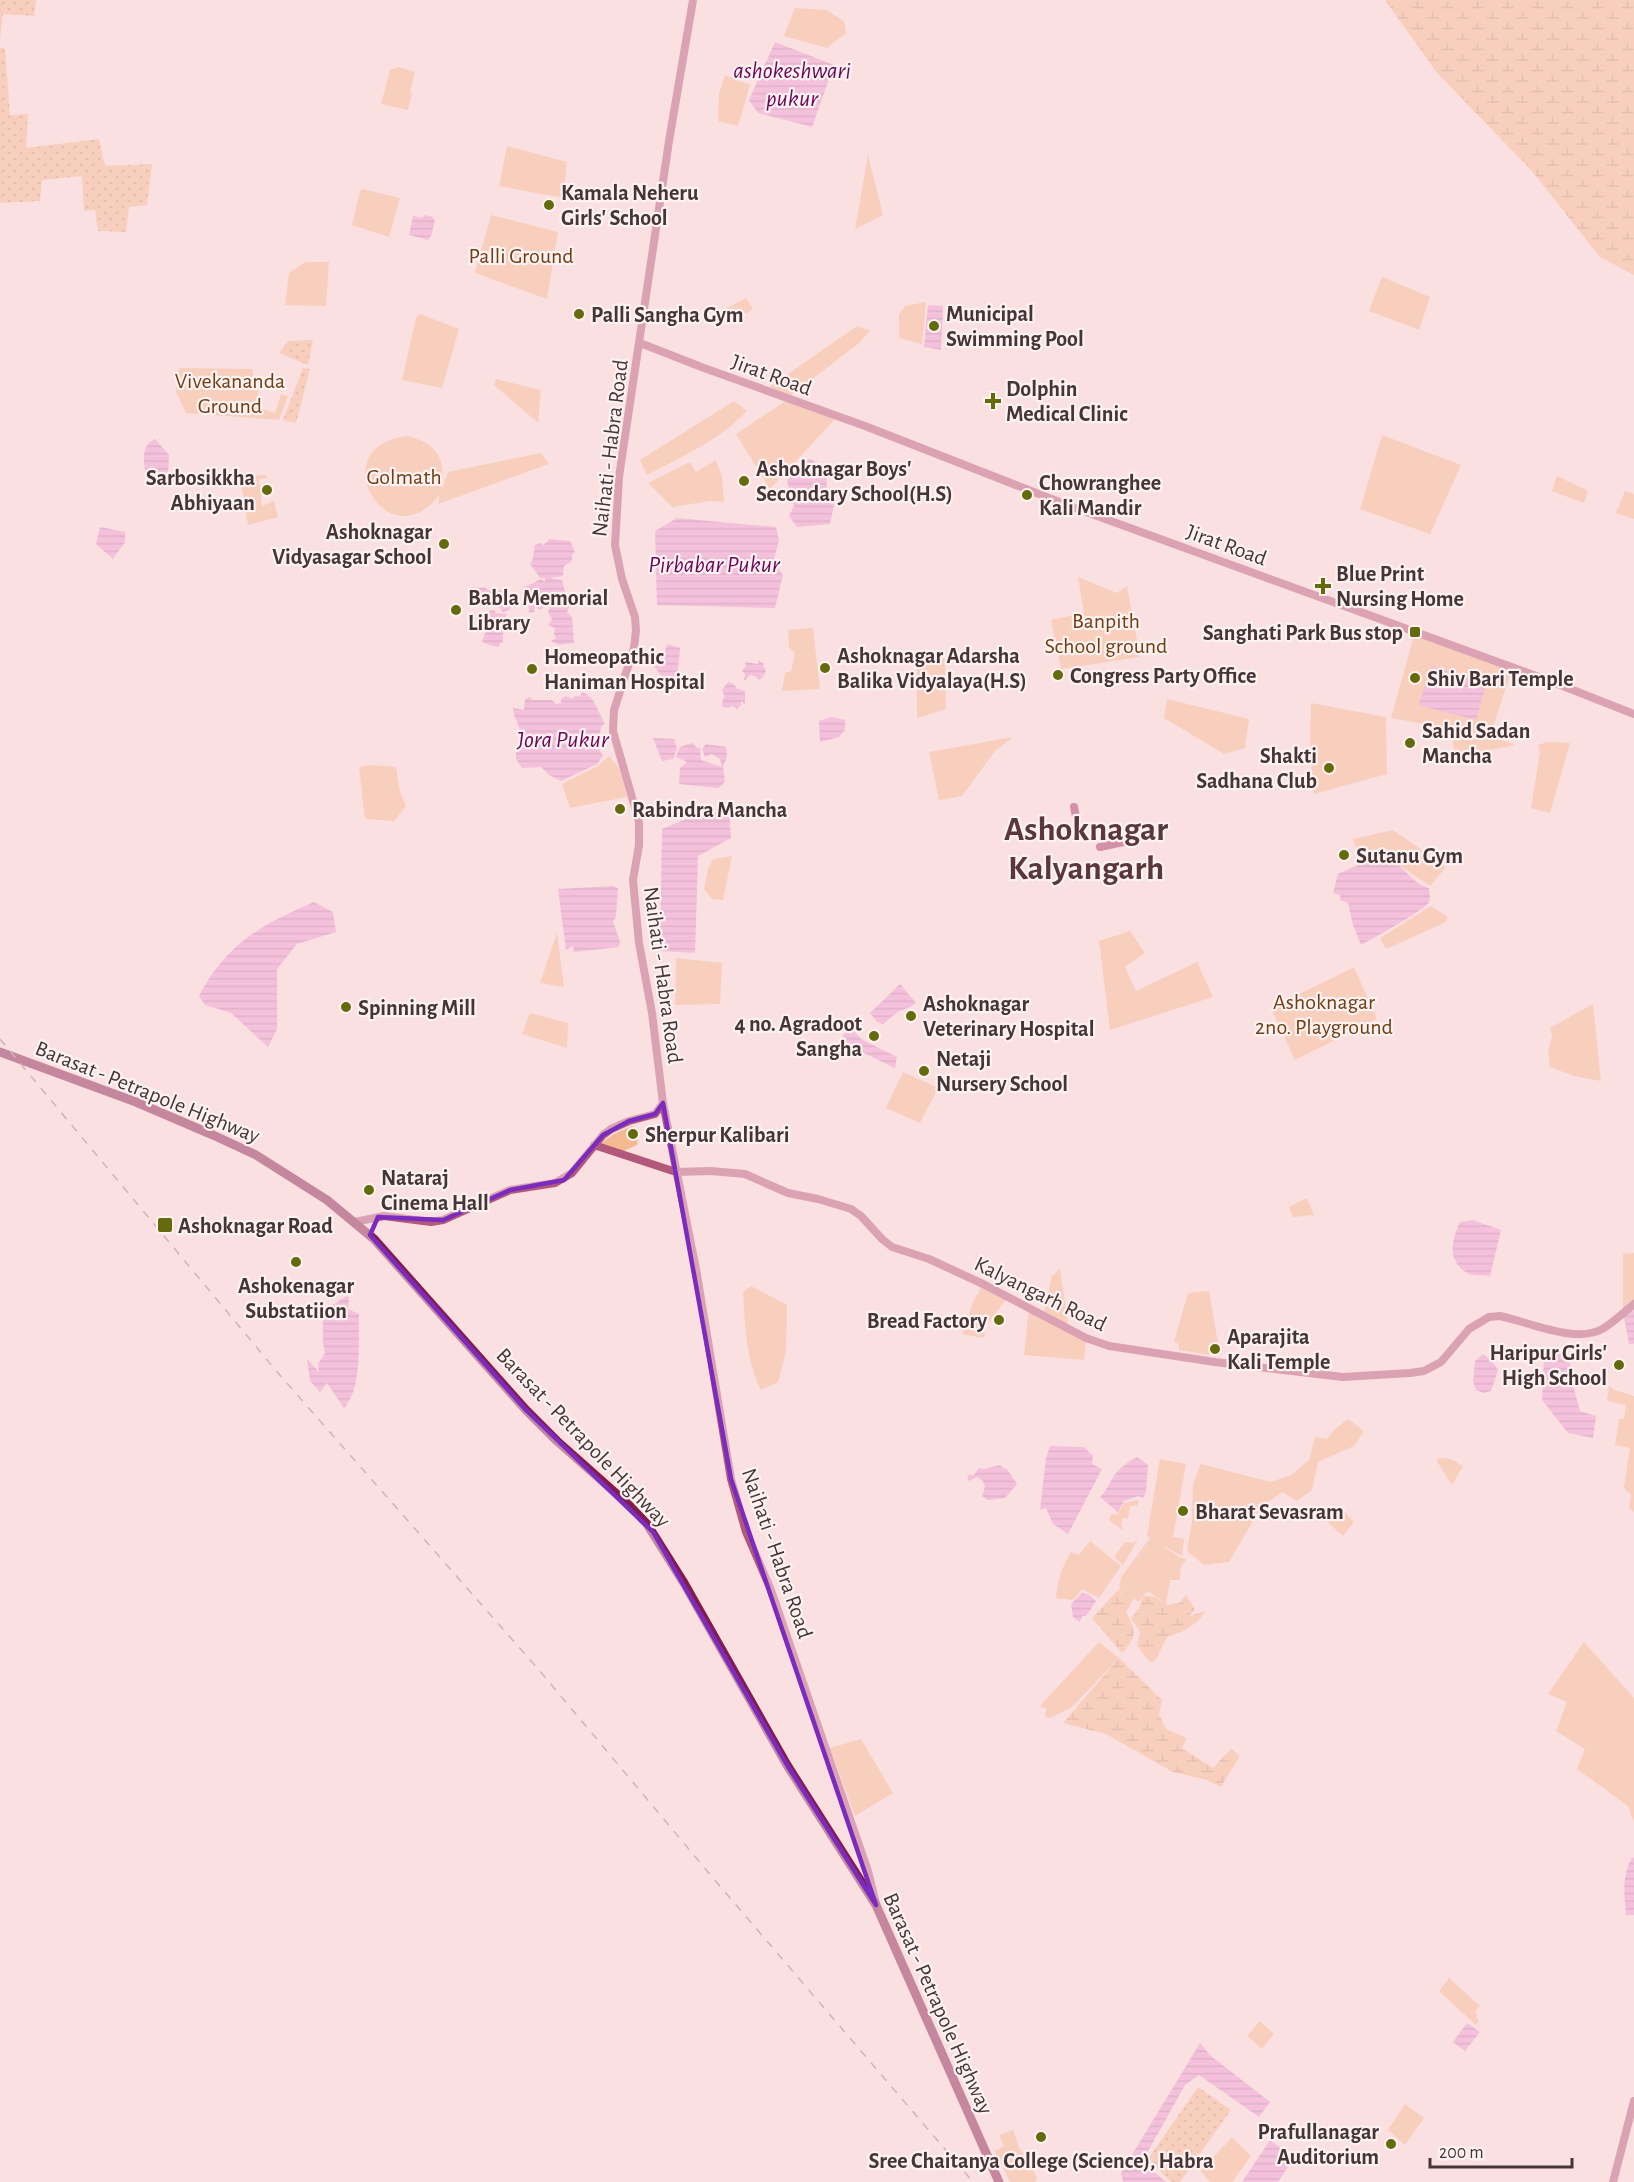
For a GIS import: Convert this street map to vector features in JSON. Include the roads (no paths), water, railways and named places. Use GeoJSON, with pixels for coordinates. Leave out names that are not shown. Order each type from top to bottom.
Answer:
{"type":"FeatureCollection","features":[{"type":"Feature","properties":{"kind":"highway","name":"Barasat - Petrapole Highway"},"geometry":{"type":"LineString","coordinates":[[0,1052],[148,1107],[243,1149],[300,1181],[370,1235],[526,1410],[628,1504],[653,1532],[684,1582],[787,1765],[876,1905],[949,2074],[999,2182]]}},
{"type":"Feature","properties":{"kind":"main road","name":"Naihati - Habra Road"},"geometry":{"type":"LineString","coordinates":[[693,0],[669,141],[619,477],[615,523],[616,558],[635,617],[635,639],[630,661],[617,696],[613,720],[614,739],[639,822],[639,845],[633,880],[634,906],[652,1013],[663,1103],[694,1260],[731,1479],[746,1532],[771,1590],[868,1870],[876,1905]]}},
{"type":"Feature","properties":{"kind":"main road","name":"Jirat Road"},"geometry":{"type":"LineString","coordinates":[[640,343],[885,434],[1066,505],[1550,681],[1634,714]]}},
{"type":"Feature","properties":{"kind":"main road"},"geometry":{"type":"LineString","coordinates":[[1074,807],[1080,836]]}},
{"type":"Feature","properties":{"kind":"main road"},"geometry":{"type":"LineString","coordinates":[[1100,847],[1128,841]]}},
{"type":"Feature","properties":{"kind":"main road"},"geometry":{"type":"LineString","coordinates":[[355,1222],[378,1217],[398,1217],[431,1222],[446,1220],[510,1190],[542,1186],[564,1180],[611,1129],[629,1120],[655,1114],[663,1103]]}},
{"type":"Feature","properties":{"kind":"main road","name":"Kalyangarh Road"},"geometry":{"type":"LineString","coordinates":[[594,1145],[676,1172],[711,1171],[745,1174],[788,1193],[841,1205],[861,1216],[892,1247],[904,1253],[929,1259],[983,1284],[1086,1338],[1109,1346],[1215,1362],[1343,1377],[1417,1372],[1441,1362],[1469,1329],[1490,1317],[1500,1316],[1560,1332],[1585,1335],[1604,1328],[1634,1304]]}},
{"type":"Feature","properties":{"kind":"main road"},"geometry":{"type":"LineString","coordinates":[[370,1235],[371,1223],[378,1217]]}},
{"type":"Feature","properties":{"kind":"main road"},"geometry":{"type":"LineString","coordinates":[[1613,2182],[1634,2101]]}},
{"type":"Feature","properties":{"kind":"water","name":"ashokeshwari pukur"},"geometry":{"type":"Polygon","coordinates":[[[775,42],[834,65],[812,127],[758,113],[749,100],[775,42]]]}},
{"type":"Feature","properties":{"kind":"water"},"geometry":{"type":"Polygon","coordinates":[[[425,215],[433,217],[435,221],[428,240],[409,235],[413,216],[422,218],[425,215]]]}},
{"type":"Feature","properties":{"kind":"water","name":"Municipal Swimming Pool"},"geometry":{"type":"Polygon","coordinates":[[[928,305],[943,306],[941,350],[924,347],[928,305]]]}},
{"type":"Feature","properties":{"kind":"water"},"geometry":{"type":"Polygon","coordinates":[[[155,439],[169,455],[168,474],[146,476],[145,450],[155,439]]]}},
{"type":"Feature","properties":{"kind":"water"},"geometry":{"type":"Polygon","coordinates":[[[810,459],[826,468],[827,488],[835,501],[830,524],[797,527],[789,516],[794,506],[787,481],[794,468],[810,459]]]}},
{"type":"Feature","properties":{"kind":"water","name":"Pirbabar Pukur"},"geometry":{"type":"Polygon","coordinates":[[[677,518],[776,527],[779,541],[773,562],[783,575],[775,608],[657,605],[655,531],[677,518]]]}},
{"type":"Feature","properties":{"kind":"water"},"geometry":{"type":"Polygon","coordinates":[[[100,527],[125,532],[125,542],[113,559],[96,544],[100,527]]]}},
{"type":"Feature","properties":{"kind":"water"},"geometry":{"type":"Polygon","coordinates":[[[550,539],[570,541],[575,552],[572,555],[572,561],[564,566],[563,576],[550,578],[562,580],[569,607],[567,612],[572,617],[574,643],[559,645],[551,641],[556,638],[555,628],[548,625],[552,619],[548,613],[550,605],[547,603],[541,610],[535,607],[534,612],[529,613],[528,596],[523,588],[541,579],[545,582],[545,578],[540,578],[530,564],[535,545],[540,543],[543,545],[550,539]]]}},
{"type":"Feature","properties":{"kind":"water"},"geometry":{"type":"Polygon","coordinates":[[[472,587],[505,591],[516,595],[517,599],[509,610],[503,612],[494,605],[489,606],[486,602],[481,606],[476,606],[471,601],[472,587]]]}},
{"type":"Feature","properties":{"kind":"water"},"geometry":{"type":"Polygon","coordinates":[[[494,610],[496,613],[507,614],[505,618],[507,628],[501,624],[500,628],[503,630],[503,642],[496,647],[482,642],[488,627],[489,611],[494,610]]]}},
{"type":"Feature","properties":{"kind":"water"},"geometry":{"type":"Polygon","coordinates":[[[668,644],[680,648],[677,682],[668,685],[653,665],[661,659],[668,644]]]}},
{"type":"Feature","properties":{"kind":"water"},"geometry":{"type":"Polygon","coordinates":[[[758,660],[764,664],[766,671],[763,677],[758,680],[757,677],[750,675],[744,681],[745,674],[742,671],[746,666],[745,662],[758,664],[758,660]]]}},
{"type":"Feature","properties":{"kind":"water"},"geometry":{"type":"Polygon","coordinates":[[[1432,666],[1486,685],[1476,720],[1418,705],[1432,666]]]}},
{"type":"Feature","properties":{"kind":"water"},"geometry":{"type":"Polygon","coordinates":[[[728,682],[734,684],[737,689],[745,691],[745,704],[741,701],[737,709],[732,706],[722,707],[725,697],[722,690],[728,682]]]}},
{"type":"Feature","properties":{"kind":"water","name":"Jora Pukur"},"geometry":{"type":"Polygon","coordinates":[[[582,692],[594,702],[605,723],[601,727],[598,747],[603,756],[597,764],[561,781],[549,775],[541,767],[522,768],[516,759],[516,752],[520,751],[521,732],[513,708],[524,710],[525,699],[530,697],[532,700],[552,700],[556,704],[561,703],[561,699],[566,696],[572,699],[575,696],[581,696],[582,692]]]}},
{"type":"Feature","properties":{"kind":"water"},"geometry":{"type":"Polygon","coordinates":[[[832,717],[845,720],[845,730],[839,737],[820,742],[819,721],[832,717]]]}},
{"type":"Feature","properties":{"kind":"water"},"geometry":{"type":"Polygon","coordinates":[[[653,738],[674,739],[677,748],[673,759],[662,761],[653,738]]]}},
{"type":"Feature","properties":{"kind":"water"},"geometry":{"type":"Polygon","coordinates":[[[692,743],[700,748],[701,760],[722,767],[720,759],[712,754],[705,757],[702,749],[706,744],[726,747],[727,756],[723,767],[725,782],[718,788],[679,784],[680,768],[687,762],[676,757],[680,747],[692,743]]]}},
{"type":"Feature","properties":{"kind":"water"},"geometry":{"type":"Polygon","coordinates":[[[729,810],[731,838],[698,856],[695,953],[660,951],[662,829],[686,819],[729,810]]]}},
{"type":"Feature","properties":{"kind":"water"},"geometry":{"type":"Polygon","coordinates":[[[1391,857],[1414,880],[1429,888],[1430,900],[1409,918],[1361,945],[1348,903],[1340,900],[1340,895],[1333,893],[1338,874],[1364,863],[1391,857]]]}},
{"type":"Feature","properties":{"kind":"water"},"geometry":{"type":"Polygon","coordinates":[[[613,886],[618,888],[616,917],[613,922],[620,941],[619,947],[574,952],[573,946],[566,950],[558,889],[613,886]]]}},
{"type":"Feature","properties":{"kind":"water"},"geometry":{"type":"Polygon","coordinates":[[[314,902],[333,912],[336,932],[297,944],[277,969],[277,1029],[268,1047],[231,1013],[205,1005],[199,996],[221,962],[247,938],[278,919],[314,902]]]}},
{"type":"Feature","properties":{"kind":"water"},"geometry":{"type":"Polygon","coordinates":[[[900,984],[916,1003],[899,1011],[883,1024],[877,1022],[870,1013],[900,984]]]}},
{"type":"Feature","properties":{"kind":"water"},"geometry":{"type":"Polygon","coordinates":[[[851,1028],[861,1039],[897,1057],[895,1068],[843,1043],[843,1035],[851,1028]]]}},
{"type":"Feature","properties":{"kind":"water"},"geometry":{"type":"Polygon","coordinates":[[[1473,1220],[1501,1230],[1490,1276],[1467,1273],[1460,1268],[1453,1256],[1453,1243],[1460,1222],[1473,1220]]]}},
{"type":"Feature","properties":{"kind":"water"},"geometry":{"type":"Polygon","coordinates":[[[346,1296],[349,1297],[348,1309],[359,1314],[359,1350],[354,1389],[344,1408],[327,1383],[320,1392],[310,1381],[307,1359],[319,1372],[318,1364],[325,1353],[323,1312],[346,1296]]]}},
{"type":"Feature","properties":{"kind":"water"},"geometry":{"type":"Polygon","coordinates":[[[1634,1304],[1634,1344],[1629,1344],[1623,1312],[1634,1304]]]}},
{"type":"Feature","properties":{"kind":"water"},"geometry":{"type":"Polygon","coordinates":[[[1550,1349],[1569,1356],[1580,1411],[1596,1416],[1593,1438],[1568,1433],[1542,1400],[1544,1357],[1550,1349]]]}},
{"type":"Feature","properties":{"kind":"water"},"geometry":{"type":"Polygon","coordinates":[[[1483,1354],[1498,1370],[1491,1391],[1484,1393],[1476,1390],[1473,1381],[1475,1361],[1483,1354]]]}},
{"type":"Feature","properties":{"kind":"water"},"geometry":{"type":"Polygon","coordinates":[[[1050,1446],[1084,1447],[1093,1456],[1092,1464],[1102,1469],[1068,1534],[1053,1524],[1046,1508],[1040,1510],[1046,1458],[1050,1446]]]}},
{"type":"Feature","properties":{"kind":"water"},"geometry":{"type":"Polygon","coordinates":[[[1137,1457],[1148,1465],[1146,1492],[1143,1498],[1138,1496],[1124,1501],[1118,1512],[1100,1497],[1118,1470],[1137,1457]]]}},
{"type":"Feature","properties":{"kind":"water"},"geometry":{"type":"Polygon","coordinates":[[[1000,1465],[1007,1469],[1017,1484],[1005,1498],[988,1500],[982,1496],[985,1487],[983,1481],[977,1477],[969,1481],[967,1477],[974,1475],[979,1468],[1000,1465]]]}},
{"type":"Feature","properties":{"kind":"water"},"geometry":{"type":"Polygon","coordinates":[[[1082,1593],[1096,1601],[1086,1616],[1082,1616],[1080,1622],[1073,1617],[1071,1604],[1082,1593]]]}},
{"type":"Feature","properties":{"kind":"water"},"geometry":{"type":"Polygon","coordinates":[[[1632,1857],[1634,1858],[1634,1915],[1626,1915],[1625,1878],[1632,1857]]]}},
{"type":"Feature","properties":{"kind":"water"},"geometry":{"type":"Polygon","coordinates":[[[1467,2023],[1480,2032],[1465,2051],[1453,2042],[1467,2023]]]}},
{"type":"Feature","properties":{"kind":"water"},"geometry":{"type":"Polygon","coordinates":[[[1200,2043],[1211,2056],[1270,2102],[1259,2117],[1199,2075],[1185,2085],[1142,2162],[1166,2182],[1123,2182],[1121,2173],[1200,2043]]]}},
{"type":"Feature","properties":{"kind":"water"},"geometry":{"type":"Polygon","coordinates":[[[1270,2140],[1294,2158],[1278,2182],[1242,2182],[1270,2140]]]}},
{"type":"Feature","properties":{"kind":"railway"},"geometry":{"type":"LineString","coordinates":[[0,1039],[278,1373],[539,1670],[973,2182]]}},
{"type":"Feature","properties":{"kind":"place","name":"Kamala Neheru Girls' School"},"geometry":{"type":"Point","coordinates":[549,205]}},
{"type":"Feature","properties":{"kind":"place","name":"Palli Sangha Gym"},"geometry":{"type":"Point","coordinates":[579,314]}},
{"type":"Feature","properties":{"kind":"place","name":"Municipal Swimming Pool"},"geometry":{"type":"Point","coordinates":[934,326]}},
{"type":"Feature","properties":{"kind":"place","name":"Dolphin Medical Clinic"},"geometry":{"type":"Point","coordinates":[993,401]}},
{"type":"Feature","properties":{"kind":"place","name":"Ashoknagar Boys' Secondary School(H.S)"},"geometry":{"type":"Point","coordinates":[744,481]}},
{"type":"Feature","properties":{"kind":"place","name":"Sarbosikkha Abhiyaan"},"geometry":{"type":"Point","coordinates":[267,490]}},
{"type":"Feature","properties":{"kind":"place","name":"Chowranghee Kali Mandir"},"geometry":{"type":"Point","coordinates":[1027,495]}},
{"type":"Feature","properties":{"kind":"place","name":"Ashoknagar Vidyasagar School"},"geometry":{"type":"Point","coordinates":[444,544]}},
{"type":"Feature","properties":{"kind":"place","name":"Blue Print Nursing Home"},"geometry":{"type":"Point","coordinates":[1323,586]}},
{"type":"Feature","properties":{"kind":"place","name":"Babla Memorial Library"},"geometry":{"type":"Point","coordinates":[456,610]}},
{"type":"Feature","properties":{"kind":"place","name":"Sanghati Park Bus stop"},"geometry":{"type":"Point","coordinates":[1415,632]}},
{"type":"Feature","properties":{"kind":"place","name":"Ashoknagar Adarsha Balika Vidyalaya(H.S)"},"geometry":{"type":"Point","coordinates":[825,668]}},
{"type":"Feature","properties":{"kind":"place","name":"Homeopathic Haniman Hospital"},"geometry":{"type":"Point","coordinates":[532,669]}},
{"type":"Feature","properties":{"kind":"place","name":"Congress Party Office"},"geometry":{"type":"Point","coordinates":[1058,675]}},
{"type":"Feature","properties":{"kind":"place","name":"Shiv Bari Temple"},"geometry":{"type":"Point","coordinates":[1415,678]}},
{"type":"Feature","properties":{"kind":"place","name":"Sahid Sadan Mancha"},"geometry":{"type":"Point","coordinates":[1410,743]}},
{"type":"Feature","properties":{"kind":"place","name":"Shakti Sadhana Club"},"geometry":{"type":"Point","coordinates":[1329,768]}},
{"type":"Feature","properties":{"kind":"place","name":"Rabindra Mancha"},"geometry":{"type":"Point","coordinates":[620,809]}},
{"type":"Feature","properties":{"kind":"place","name":"Sutanu Gym"},"geometry":{"type":"Point","coordinates":[1344,855]}},
{"type":"Feature","properties":{"kind":"place","name":"Spinning Mill"},"geometry":{"type":"Point","coordinates":[346,1007]}},
{"type":"Feature","properties":{"kind":"place","name":"Ashoknagar Veterinary Hospital"},"geometry":{"type":"Point","coordinates":[911,1016]}},
{"type":"Feature","properties":{"kind":"place","name":"4 no. Agradoot Sangha"},"geometry":{"type":"Point","coordinates":[874,1036]}},
{"type":"Feature","properties":{"kind":"place","name":"Netaji Nursery School"},"geometry":{"type":"Point","coordinates":[924,1071]}},
{"type":"Feature","properties":{"kind":"place","name":"Sherpur Kalibari"},"geometry":{"type":"Point","coordinates":[633,1134]}},
{"type":"Feature","properties":{"kind":"place","name":"Nataraj Cinema Hall"},"geometry":{"type":"Point","coordinates":[369,1190]}},
{"type":"Feature","properties":{"kind":"place","name":"Ashoknagar Road"},"geometry":{"type":"Point","coordinates":[165,1225]}},
{"type":"Feature","properties":{"kind":"place","name":"Ashokenagar Substatiion"},"geometry":{"type":"Point","coordinates":[296,1262]}},
{"type":"Feature","properties":{"kind":"place","name":"Bread Factory"},"geometry":{"type":"Point","coordinates":[999,1320]}},
{"type":"Feature","properties":{"kind":"place","name":"Aparajita Kali Temple"},"geometry":{"type":"Point","coordinates":[1215,1349]}},
{"type":"Feature","properties":{"kind":"place","name":"Haripur Girls' High School"},"geometry":{"type":"Point","coordinates":[1619,1365]}},
{"type":"Feature","properties":{"kind":"place","name":"Bharat Sevasram"},"geometry":{"type":"Point","coordinates":[1183,1511]}},
{"type":"Feature","properties":{"kind":"place","name":"Sree Chaitanya College (Science), Habra"},"geometry":{"type":"Point","coordinates":[1041,2137]}},
{"type":"Feature","properties":{"kind":"place","name":"Prafullanagar Auditorium"},"geometry":{"type":"Point","coordinates":[1391,2144]}},
{"type":"Feature","properties":{"kind":"district","name":"Ashoknagar Kalyangarh"},"geometry":{"type":"Point","coordinates":[1086,848]}},
{"type":"Feature","properties":{"kind":"park label","name":"Palli Ground"},"geometry":{"type":"Point","coordinates":[521,255]}},
{"type":"Feature","properties":{"kind":"park label","name":"Vivekananda Ground"},"geometry":{"type":"Point","coordinates":[230,392]}},
{"type":"Feature","properties":{"kind":"park label","name":"Golmath"},"geometry":{"type":"Point","coordinates":[404,476]}},
{"type":"Feature","properties":{"kind":"park label","name":"Banpith School ground"},"geometry":{"type":"Point","coordinates":[1106,632]}},
{"type":"Feature","properties":{"kind":"park label","name":"Ashoknagar 2no. Playground"},"geometry":{"type":"Point","coordinates":[1324,1014]}}]}
